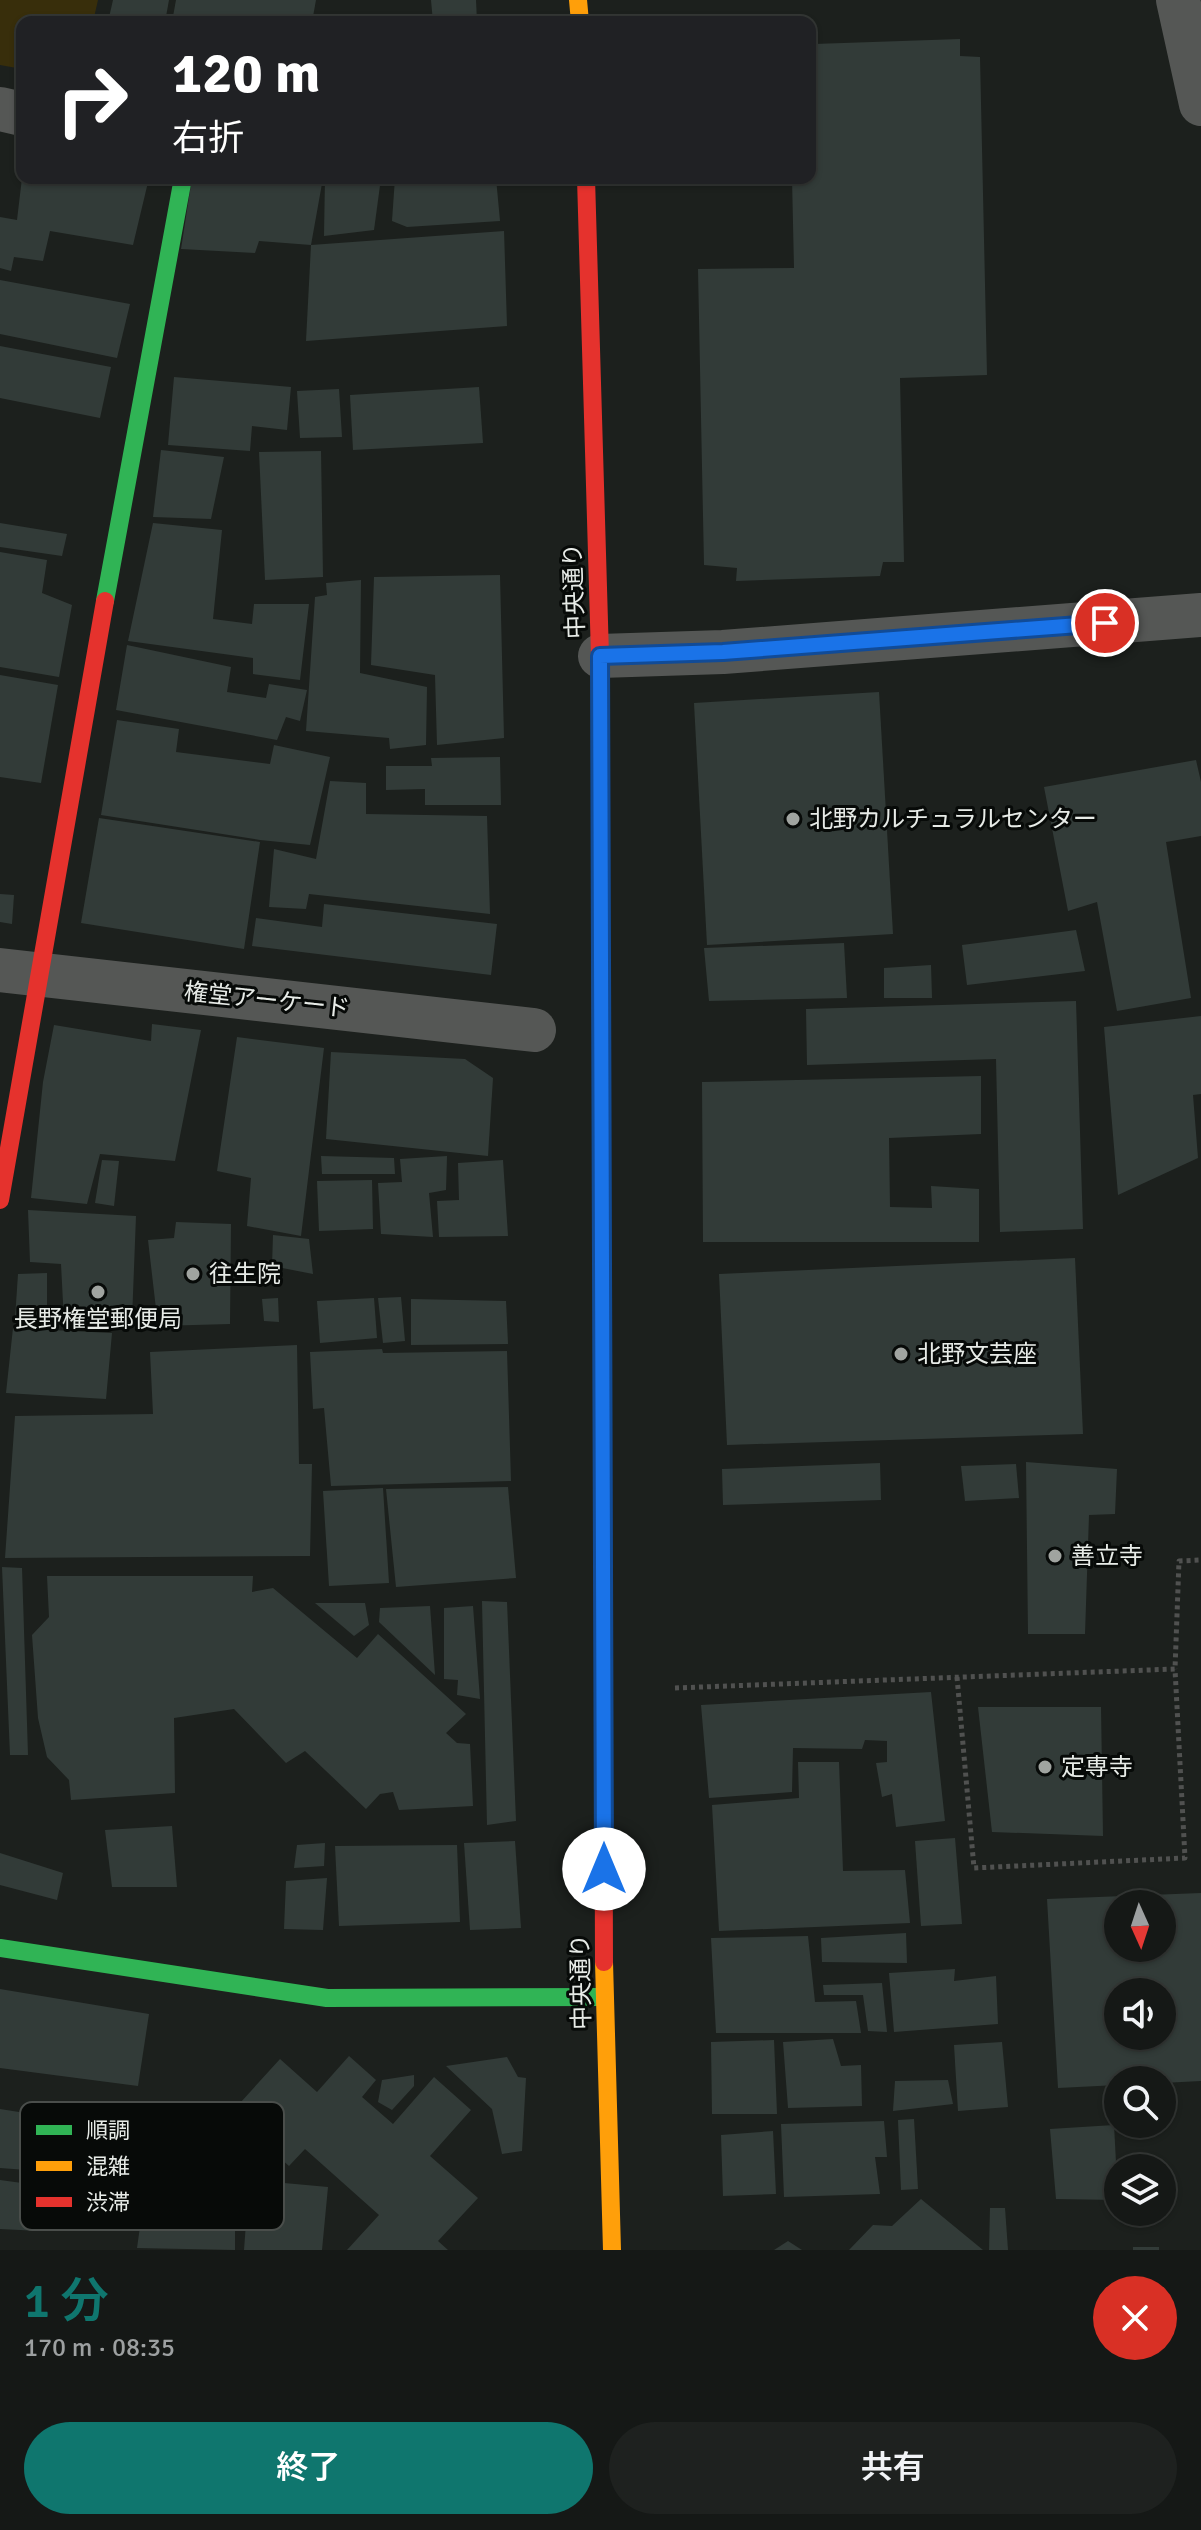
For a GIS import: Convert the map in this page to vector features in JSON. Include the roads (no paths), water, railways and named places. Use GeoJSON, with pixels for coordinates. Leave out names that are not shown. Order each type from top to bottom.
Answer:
{"type":"FeatureCollection","features":[{"type":"Feature","properties":{"kind":"street"},"geometry":{"type":"LineString","coordinates":[[1178,0],[1201,104]]}},
{"type":"Feature","properties":{"kind":"street"},"geometry":{"type":"LineString","coordinates":[[0,1200],[20,972],[83,718],[182,184]]}},
{"type":"Feature","properties":{"kind":"street","name":"中央通り"},"geometry":{"type":"LineString","coordinates":[[586,184],[600,656],[604,1997],[612,2250]]}},
{"type":"Feature","properties":{"kind":"street"},"geometry":{"type":"LineString","coordinates":[[600,656],[723,652],[1201,615]]}},
{"type":"Feature","properties":{"kind":"street","name":"権堂アーケード"},"geometry":{"type":"LineString","coordinates":[[20,972],[534,1030]]}},
{"type":"Feature","properties":{"kind":"street"},"geometry":{"type":"LineString","coordinates":[[0,1948],[327,1998],[604,1997]]}},
{"type":"Feature","properties":{"kind":"place","name":"北野カルチュラルセンター"},"geometry":{"type":"Point","coordinates":[793,819]}},
{"type":"Feature","properties":{"kind":"place","name":"往生院"},"geometry":{"type":"Point","coordinates":[193,1274]}},
{"type":"Feature","properties":{"kind":"place","name":"長野権堂郵便局"},"geometry":{"type":"Point","coordinates":[98,1292]}},
{"type":"Feature","properties":{"kind":"place","name":"北野文芸座"},"geometry":{"type":"Point","coordinates":[901,1354]}},
{"type":"Feature","properties":{"kind":"place","name":"善立寺"},"geometry":{"type":"Point","coordinates":[1055,1556]}},
{"type":"Feature","properties":{"kind":"place","name":"定専寺"},"geometry":{"type":"Point","coordinates":[1045,1767]}}]}
